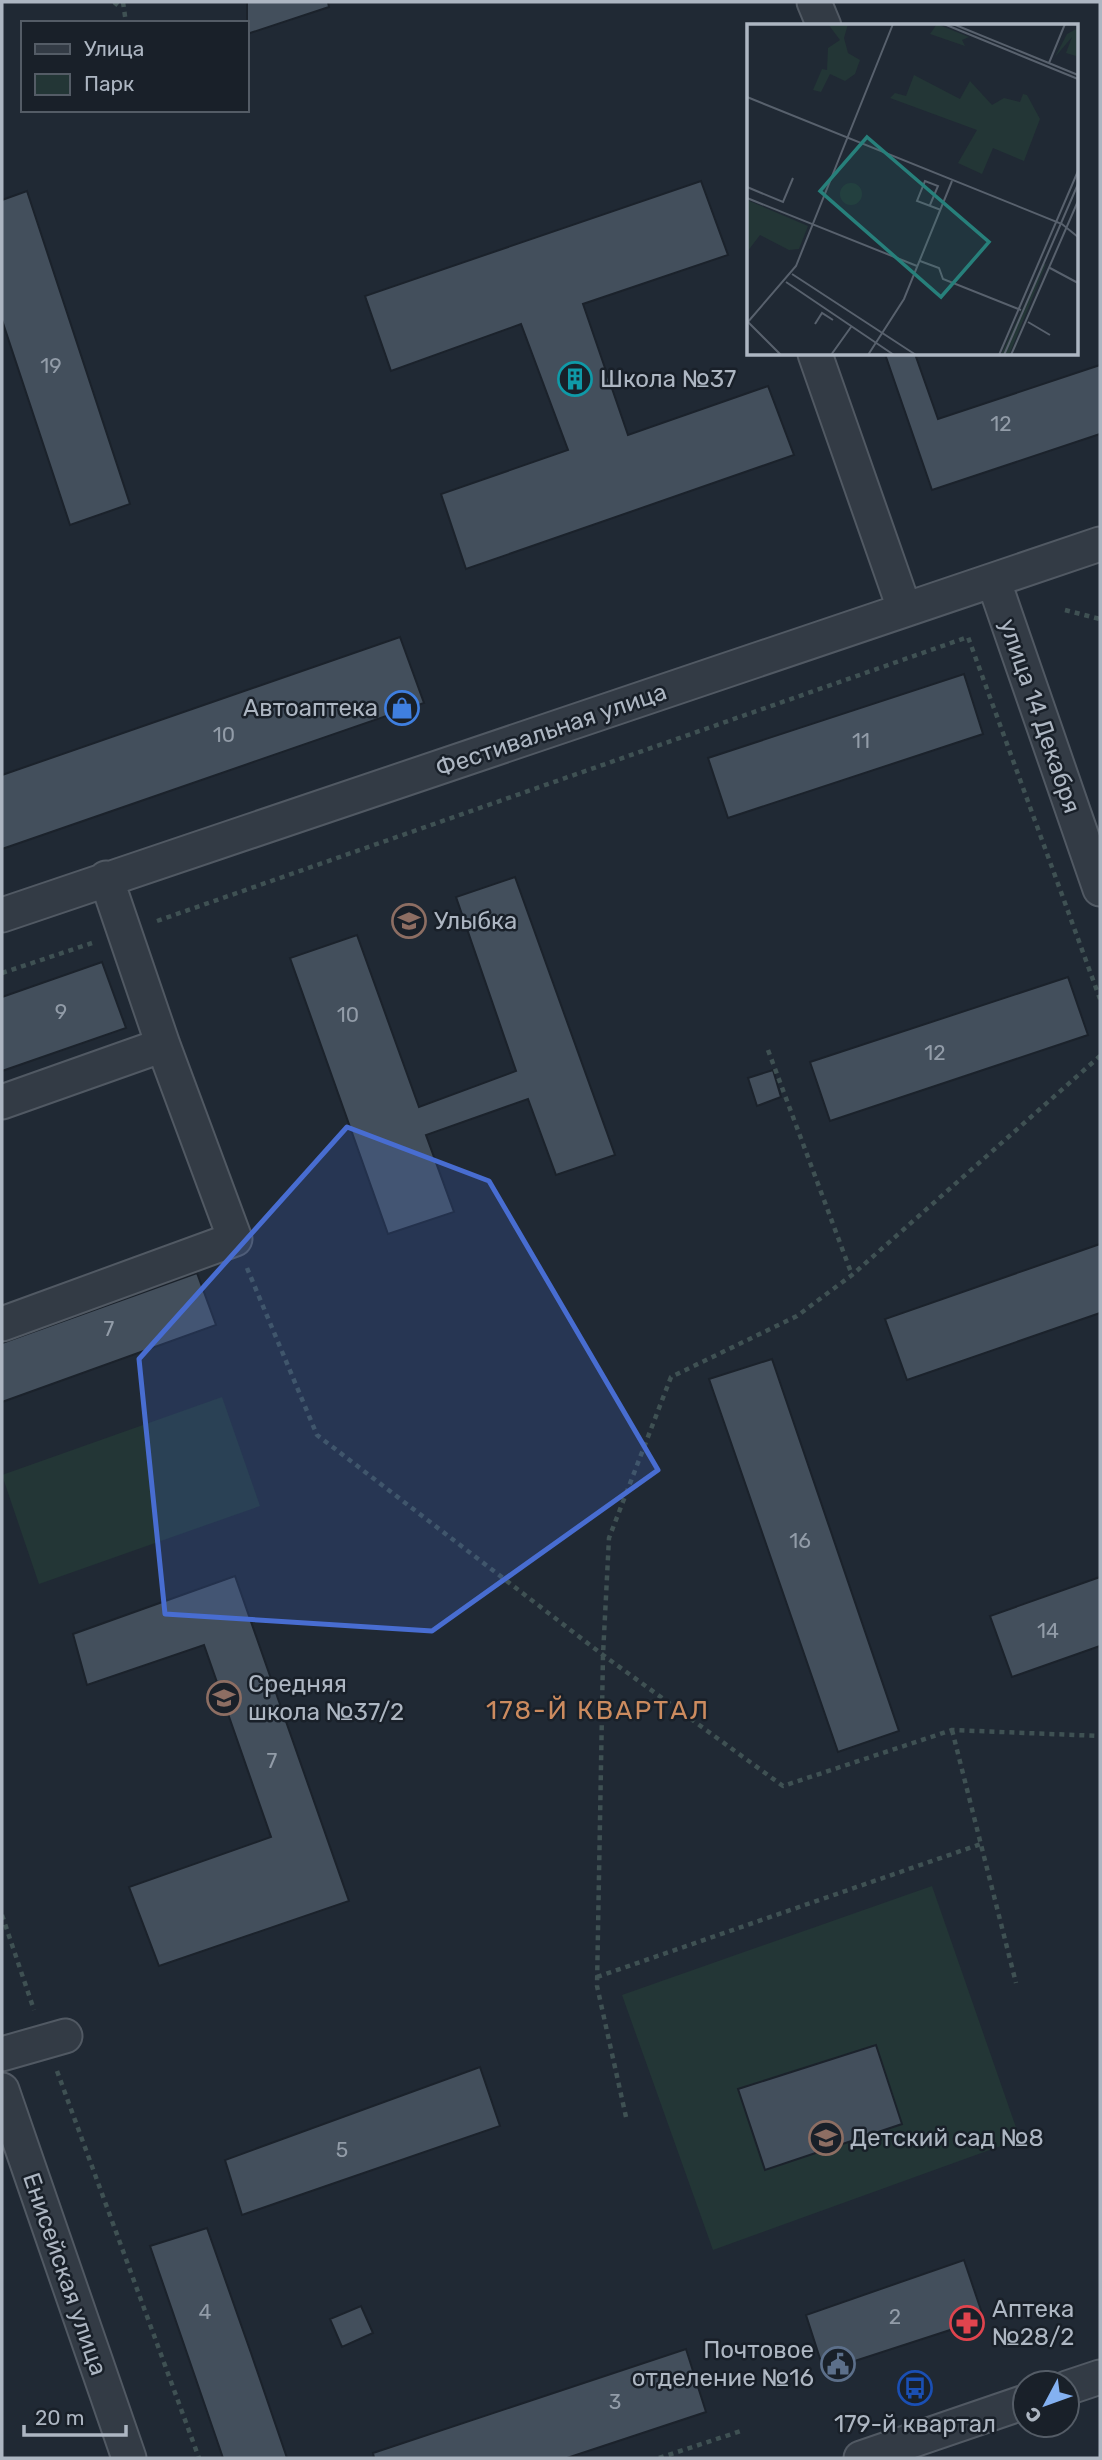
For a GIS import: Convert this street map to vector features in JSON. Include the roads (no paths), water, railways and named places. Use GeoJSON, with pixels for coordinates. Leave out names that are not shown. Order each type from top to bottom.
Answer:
{"type":"FeatureCollection","features":[{"type":"Feature","properties":{"kind":"street"},"geometry":{"type":"LineString","coordinates":[[814,2],[823,24]]}},
{"type":"Feature","properties":{"kind":"street"},"geometry":{"type":"LineString","coordinates":[[815,355],[904,608]]}},
{"type":"Feature","properties":{"kind":"street","name":"Фестивальная улица"},"geometry":{"type":"LineString","coordinates":[[2,915],[106,878],[465,761],[904,608],[994,583],[1100,544]]}},
{"type":"Feature","properties":{"kind":"street","name":"улица 14 Декабря"},"geometry":{"type":"LineString","coordinates":[[994,583],[1100,889]]}},
{"type":"Feature","properties":{"kind":"street"},"geometry":{"type":"LineString","coordinates":[[2,1324],[235,1239],[163,1045],[106,878]]}},
{"type":"Feature","properties":{"kind":"street"},"geometry":{"type":"LineString","coordinates":[[2,1102],[163,1045]]}},
{"type":"Feature","properties":{"kind":"street"},"geometry":{"type":"LineString","coordinates":[[2,2054],[55,2039]]}},
{"type":"Feature","properties":{"kind":"street","name":"Енисейская улица"},"geometry":{"type":"LineString","coordinates":[[2,2090],[129,2458]]}},
{"type":"Feature","properties":{"kind":"street"},"geometry":{"type":"LineString","coordinates":[[1081,2383],[1100,2376]]}},
{"type":"Feature","properties":{"kind":"street"},"geometry":{"type":"LineString","coordinates":[[861,2458],[1011,2407]]}},
{"type":"Feature","properties":{"kind":"place","name":"Школа №37"},"geometry":{"type":"Point","coordinates":[575,379]}},
{"type":"Feature","properties":{"kind":"place","name":"Автоаптека"},"geometry":{"type":"Point","coordinates":[402,708]}},
{"type":"Feature","properties":{"kind":"place","name":"Улыбка"},"geometry":{"type":"Point","coordinates":[409,921]}},
{"type":"Feature","properties":{"kind":"place","name":"Средняя школа №37/2"},"geometry":{"type":"Point","coordinates":[224,1698]}},
{"type":"Feature","properties":{"kind":"place","name":"Детский сад №8"},"geometry":{"type":"Point","coordinates":[826,2138]}},
{"type":"Feature","properties":{"kind":"place","name":"Аптека №28/2"},"geometry":{"type":"Point","coordinates":[967,2323]}},
{"type":"Feature","properties":{"kind":"place","name":"Почтовое отделение №16"},"geometry":{"type":"Point","coordinates":[838,2364]}},
{"type":"Feature","properties":{"kind":"place","name":"179-й квартал"},"geometry":{"type":"Point","coordinates":[915,2388]}},
{"type":"Feature","properties":{"kind":"district","name":"178-Й КВАРТАЛ"},"geometry":{"type":"Point","coordinates":[598,1710]}}]}
